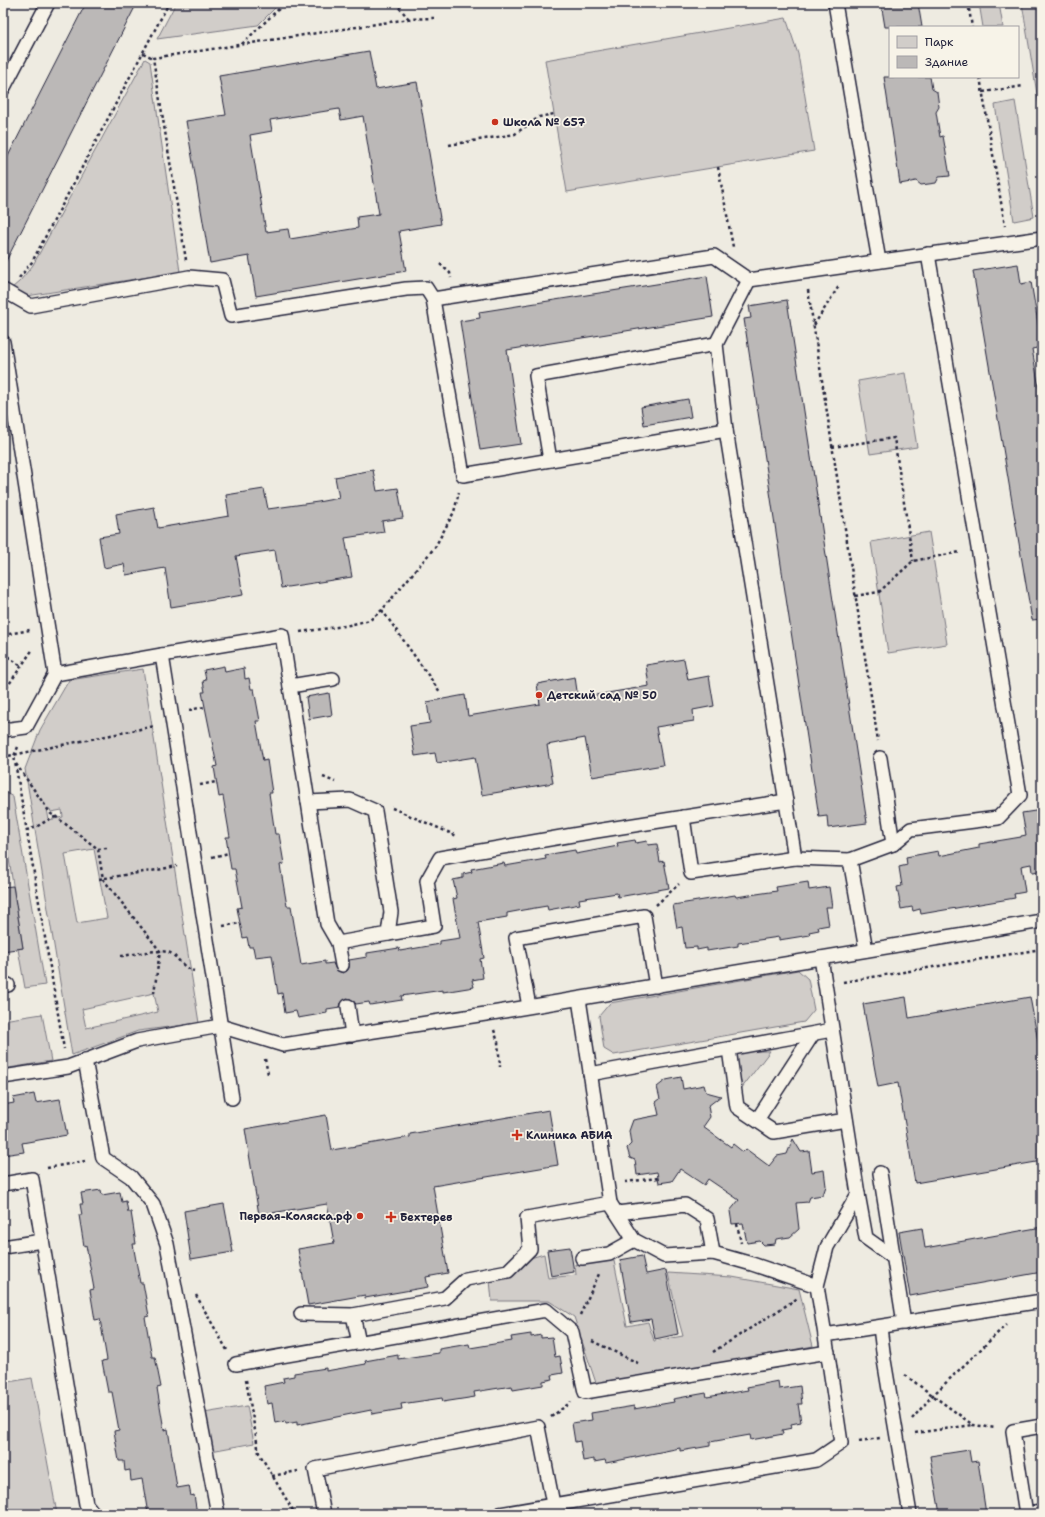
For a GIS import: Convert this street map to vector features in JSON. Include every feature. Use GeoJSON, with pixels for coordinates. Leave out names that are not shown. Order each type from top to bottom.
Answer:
{"type":"FeatureCollection","features":[{"type":"Feature","properties":{"kind":"lane"},"geometry":{"type":"LineString","coordinates":[[3,89],[48,3]]}},
{"type":"Feature","properties":{"kind":"lane"},"geometry":{"type":"LineString","coordinates":[[835,3],[880,261]]}},
{"type":"Feature","properties":{"kind":"lane"},"geometry":{"type":"LineString","coordinates":[[433,299],[714,256],[744,276],[805,272],[1042,238]]}},
{"type":"Feature","properties":{"kind":"lane"},"geometry":{"type":"LineString","coordinates":[[683,817],[691,873],[795,858],[850,860],[893,844],[911,829],[998,818],[1020,795],[928,254]]}},
{"type":"Feature","properties":{"kind":"lane"},"geometry":{"type":"LineString","coordinates":[[744,276],[716,344],[726,430],[795,858]]}},
{"type":"Feature","properties":{"kind":"lane"},"geometry":{"type":"LineString","coordinates":[[4,292],[31,306],[189,277],[222,280],[231,316],[426,288],[433,299],[463,475],[726,430]]}},
{"type":"Feature","properties":{"kind":"lane"},"geometry":{"type":"LineString","coordinates":[[3,342],[56,674],[26,727],[3,730]]}},
{"type":"Feature","properties":{"kind":"lane"},"geometry":{"type":"LineString","coordinates":[[550,460],[536,376],[716,344]]}},
{"type":"Feature","properties":{"kind":"lane"},"geometry":{"type":"LineString","coordinates":[[56,674],[282,635],[327,924],[338,943],[342,965]]}},
{"type":"Feature","properties":{"kind":"lane"},"geometry":{"type":"LineString","coordinates":[[162,655],[232,1098]]}},
{"type":"Feature","properties":{"kind":"lane"},"geometry":{"type":"LineString","coordinates":[[290,686],[333,680]]}},
{"type":"Feature","properties":{"kind":"lane"},"geometry":{"type":"LineString","coordinates":[[880,758],[893,844]]}},
{"type":"Feature","properties":{"kind":"lane"},"geometry":{"type":"LineString","coordinates":[[308,802],[350,800],[375,811],[391,912],[388,934]]}},
{"type":"Feature","properties":{"kind":"lane"},"geometry":{"type":"LineString","coordinates":[[338,943],[434,926],[426,882],[440,858],[584,833],[786,801]]}},
{"type":"Feature","properties":{"kind":"lane"},"geometry":{"type":"LineString","coordinates":[[850,860],[866,950]]}},
{"type":"Feature","properties":{"kind":"lane"},"geometry":{"type":"LineString","coordinates":[[529,1006],[516,938],[644,916],[656,986]]}},
{"type":"Feature","properties":{"kind":"lane"},"geometry":{"type":"LineString","coordinates":[[3,1078],[68,1067],[137,1040],[220,1026],[283,1045],[656,986],[1042,921]]}},
{"type":"Feature","properties":{"kind":"lane"},"geometry":{"type":"LineString","coordinates":[[821,958],[866,1238],[894,1258]]}},
{"type":"Feature","properties":{"kind":"lane"},"geometry":{"type":"LineString","coordinates":[[579,998],[583,1054],[590,1074],[614,1208],[634,1240],[664,1256],[713,1253],[752,1264],[817,1286]]}},
{"type":"Feature","properties":{"kind":"lane"},"geometry":{"type":"LineString","coordinates":[[348,1006],[352,1035]]}},
{"type":"Feature","properties":{"kind":"lane"},"geometry":{"type":"LineString","coordinates":[[590,1074],[832,1030]]}},
{"type":"Feature","properties":{"kind":"lane"},"geometry":{"type":"LineString","coordinates":[[757,1120],[813,1034]]}},
{"type":"Feature","properties":{"kind":"lane"},"geometry":{"type":"LineString","coordinates":[[730,1049],[736,1107],[774,1132],[846,1120]]}},
{"type":"Feature","properties":{"kind":"lane"},"geometry":{"type":"LineString","coordinates":[[85,1060],[103,1158],[131,1177],[153,1204],[167,1244],[218,1514]]}},
{"type":"Feature","properties":{"kind":"lane"},"geometry":{"type":"LineString","coordinates":[[880,1173],[904,1323]]}},
{"type":"Feature","properties":{"kind":"lane"},"geometry":{"type":"LineString","coordinates":[[3,1184],[32,1179],[86,1504],[94,1514]]}},
{"type":"Feature","properties":{"kind":"lane"},"geometry":{"type":"LineString","coordinates":[[500,1514],[816,1460],[841,1443],[817,1286],[827,1247],[858,1194]]}},
{"type":"Feature","properties":{"kind":"lane"},"geometry":{"type":"LineString","coordinates":[[301,1314],[353,1315],[445,1298],[466,1279],[508,1271],[530,1249],[527,1218],[614,1208],[685,1205],[707,1219],[713,1253]]}},
{"type":"Feature","properties":{"kind":"lane"},"geometry":{"type":"LineString","coordinates":[[582,1258],[609,1254],[634,1240]]}},
{"type":"Feature","properties":{"kind":"lane"},"geometry":{"type":"LineString","coordinates":[[3,1247],[42,1241]]}},
{"type":"Feature","properties":{"kind":"lane"},"geometry":{"type":"LineString","coordinates":[[825,1334],[880,1327],[1042,1300]]}},
{"type":"Feature","properties":{"kind":"lane"},"geometry":{"type":"LineString","coordinates":[[236,1364],[546,1310],[572,1332],[585,1392],[828,1352]]}},
{"type":"Feature","properties":{"kind":"lane"},"geometry":{"type":"LineString","coordinates":[[353,1315],[359,1343]]}},
{"type":"Feature","properties":{"kind":"lane"},"geometry":{"type":"LineString","coordinates":[[880,1327],[884,1360],[910,1514]]}},
{"type":"Feature","properties":{"kind":"lane"},"geometry":{"type":"LineString","coordinates":[[1042,1426],[1013,1431],[1027,1514],[1042,1512]]}},
{"type":"Feature","properties":{"kind":"lane"},"geometry":{"type":"LineString","coordinates":[[324,1514],[315,1469],[538,1427],[553,1504]]}},
{"type":"Feature","properties":{"kind":"path"},"geometry":{"type":"LineString","coordinates":[[4,292],[20,278],[32,262],[169,3]]}},
{"type":"Feature","properties":{"kind":"path"},"geometry":{"type":"LineString","coordinates":[[242,44],[285,3]]}},
{"type":"Feature","properties":{"kind":"path"},"geometry":{"type":"LineString","coordinates":[[396,3],[409,20]]}},
{"type":"Feature","properties":{"kind":"path"},"geometry":{"type":"LineString","coordinates":[[968,3],[972,26]]}},
{"type":"Feature","properties":{"kind":"path"},"geometry":{"type":"LineString","coordinates":[[143,53],[153,58],[409,20],[434,18]]}},
{"type":"Feature","properties":{"kind":"path"},"geometry":{"type":"LineString","coordinates":[[153,58],[189,277]]}},
{"type":"Feature","properties":{"kind":"path"},"geometry":{"type":"LineString","coordinates":[[980,78],[1008,242]]}},
{"type":"Feature","properties":{"kind":"path"},"geometry":{"type":"LineString","coordinates":[[983,92],[1024,86]]}},
{"type":"Feature","properties":{"kind":"path"},"geometry":{"type":"LineString","coordinates":[[449,144],[515,134],[538,117],[554,114]]}},
{"type":"Feature","properties":{"kind":"path"},"geometry":{"type":"LineString","coordinates":[[718,167],[744,276]]}},
{"type":"Feature","properties":{"kind":"path"},"geometry":{"type":"LineString","coordinates":[[813,326],[852,265]]}},
{"type":"Feature","properties":{"kind":"path"},"geometry":{"type":"LineString","coordinates":[[805,272],[880,758]]}},
{"type":"Feature","properties":{"kind":"path"},"geometry":{"type":"LineString","coordinates":[[832,447],[894,438],[913,561]]}},
{"type":"Feature","properties":{"kind":"path"},"geometry":{"type":"LineString","coordinates":[[282,635],[345,626],[370,620],[382,610],[435,547],[454,512],[463,475]]}},
{"type":"Feature","properties":{"kind":"path"},"geometry":{"type":"LineString","coordinates":[[855,596],[878,592],[913,561],[979,548]]}},
{"type":"Feature","properties":{"kind":"path"},"geometry":{"type":"LineString","coordinates":[[382,610],[440,692]]}},
{"type":"Feature","properties":{"kind":"path"},"geometry":{"type":"LineString","coordinates":[[3,635],[48,627]]}},
{"type":"Feature","properties":{"kind":"path"},"geometry":{"type":"LineString","coordinates":[[3,693],[48,627]]}},
{"type":"Feature","properties":{"kind":"path"},"geometry":{"type":"LineString","coordinates":[[3,653],[21,666]]}},
{"type":"Feature","properties":{"kind":"path"},"geometry":{"type":"LineString","coordinates":[[183,711],[205,707]]}},
{"type":"Feature","properties":{"kind":"path"},"geometry":{"type":"LineString","coordinates":[[3,757],[172,723]]}},
{"type":"Feature","properties":{"kind":"path"},"geometry":{"type":"LineString","coordinates":[[26,727],[14,756],[68,1067]]}},
{"type":"Feature","properties":{"kind":"path"},"geometry":{"type":"LineString","coordinates":[[15,762],[51,814],[56,816],[98,849],[103,879],[160,951],[154,992]]}},
{"type":"Feature","properties":{"kind":"path"},"geometry":{"type":"LineString","coordinates":[[303,768],[339,784]]}},
{"type":"Feature","properties":{"kind":"path"},"geometry":{"type":"LineString","coordinates":[[195,785],[216,782]]}},
{"type":"Feature","properties":{"kind":"path"},"geometry":{"type":"LineString","coordinates":[[389,806],[460,837]]}},
{"type":"Feature","properties":{"kind":"path"},"geometry":{"type":"LineString","coordinates":[[26,830],[34,829],[49,818],[56,816]]}},
{"type":"Feature","properties":{"kind":"path"},"geometry":{"type":"LineString","coordinates":[[98,849],[107,848]]}},
{"type":"Feature","properties":{"kind":"path"},"geometry":{"type":"LineString","coordinates":[[207,858],[228,853]]}},
{"type":"Feature","properties":{"kind":"path"},"geometry":{"type":"LineString","coordinates":[[99,879],[174,866]]}},
{"type":"Feature","properties":{"kind":"path"},"geometry":{"type":"LineString","coordinates":[[644,916],[691,873]]}},
{"type":"Feature","properties":{"kind":"path"},"geometry":{"type":"LineString","coordinates":[[219,927],[240,923]]}},
{"type":"Feature","properties":{"kind":"path"},"geometry":{"type":"LineString","coordinates":[[825,985],[1042,949]]}},
{"type":"Feature","properties":{"kind":"path"},"geometry":{"type":"LineString","coordinates":[[121,956],[160,951],[167,952],[172,954],[182,964],[191,970]]}},
{"type":"Feature","properties":{"kind":"path"},"geometry":{"type":"LineString","coordinates":[[493,1026],[498,1042],[500,1067]]}},
{"type":"Feature","properties":{"kind":"path"},"geometry":{"type":"LineString","coordinates":[[32,1179],[36,1170],[103,1158]]}},
{"type":"Feature","properties":{"kind":"path"},"geometry":{"type":"LineString","coordinates":[[646,1179],[658,1178]]}},
{"type":"Feature","properties":{"kind":"path"},"geometry":{"type":"LineString","coordinates":[[737,1224],[739,1236]]}},
{"type":"Feature","properties":{"kind":"path"},"geometry":{"type":"LineString","coordinates":[[609,1254],[572,1332],[643,1365]]}},
{"type":"Feature","properties":{"kind":"path"},"geometry":{"type":"LineString","coordinates":[[711,1353],[817,1286]]}},
{"type":"Feature","properties":{"kind":"path"},"geometry":{"type":"LineString","coordinates":[[897,1436],[932,1396],[1007,1324]]}},
{"type":"Feature","properties":{"kind":"path"},"geometry":{"type":"LineString","coordinates":[[884,1360],[973,1425],[1013,1431]]}},
{"type":"Feature","properties":{"kind":"path"},"geometry":{"type":"LineString","coordinates":[[538,1427],[585,1392]]}},
{"type":"Feature","properties":{"kind":"path"},"geometry":{"type":"LineString","coordinates":[[272,1476],[315,1469]]}},
{"type":"Feature","properties":{"kind":"green space"},"geometry":{"type":"Polygon","coordinates":[[[176,3],[280,3],[258,25],[157,39],[176,3]]]}},
{"type":"Feature","properties":{"kind":"green space"},"geometry":{"type":"Polygon","coordinates":[[[979,3],[999,3],[1003,26],[983,26],[979,3]]]}},
{"type":"Feature","properties":{"kind":"green space"},"geometry":{"type":"Polygon","coordinates":[[[1022,3],[1042,3],[1042,124],[1022,3]]]}},
{"type":"Feature","properties":{"kind":"green space"},"geometry":{"type":"Polygon","coordinates":[[[786,18],[798,54],[814,151],[567,192],[545,60],[786,18]]]}},
{"type":"Feature","properties":{"kind":"green space"},"geometry":{"type":"Polygon","coordinates":[[[145,59],[150,62],[180,272],[27,296],[12,288],[33,265],[145,59]]]}},
{"type":"Feature","properties":{"kind":"green space"},"geometry":{"type":"Polygon","coordinates":[[[1015,101],[1034,217],[1014,221],[995,105],[1015,101]]]}},
{"type":"Feature","properties":{"kind":"green space"},"geometry":{"type":"Polygon","coordinates":[[[905,373],[917,447],[870,454],[858,381],[905,373]]]}},
{"type":"Feature","properties":{"kind":"green space"},"geometry":{"type":"Polygon","coordinates":[[[929,532],[947,644],[888,653],[871,542],[929,532]]]}},
{"type":"Feature","properties":{"kind":"green space"},"geometry":{"type":"Polygon","coordinates":[[[143,669],[199,1023],[138,1031],[72,1055],[25,769],[40,730],[69,680],[143,669]],[[47,809],[49,820],[63,817],[62,810],[51,812],[50,809],[47,809]],[[94,849],[65,854],[77,923],[107,918],[94,849]],[[154,993],[82,1009],[86,1028],[158,1012],[154,993]]]}},
{"type":"Feature","properties":{"kind":"green space"},"geometry":{"type":"Polygon","coordinates":[[[3,791],[13,797],[45,985],[25,988],[18,949],[23,948],[3,821],[3,791]]]}},
{"type":"Feature","properties":{"kind":"green space"},"geometry":{"type":"Polygon","coordinates":[[[798,970],[808,979],[814,1010],[804,1022],[614,1055],[604,1049],[599,1016],[610,1003],[798,970]]]}},
{"type":"Feature","properties":{"kind":"green space"},"geometry":{"type":"Polygon","coordinates":[[[42,1014],[51,1061],[3,1069],[3,1020],[42,1014]]]}},
{"type":"Feature","properties":{"kind":"green space"},"geometry":{"type":"Polygon","coordinates":[[[736,1051],[770,1051],[741,1089],[736,1051]]]}},
{"type":"Feature","properties":{"kind":"green space"},"geometry":{"type":"Polygon","coordinates":[[[544,1254],[548,1278],[576,1275],[575,1264],[614,1261],[627,1326],[648,1322],[654,1341],[683,1336],[668,1273],[732,1277],[799,1289],[813,1346],[693,1369],[596,1383],[574,1317],[549,1301],[492,1301],[489,1270],[544,1254]]]}},
{"type":"Feature","properties":{"kind":"green space"},"geometry":{"type":"Polygon","coordinates":[[[32,1378],[57,1514],[3,1514],[3,1383],[32,1378]]]}},
{"type":"Feature","properties":{"kind":"green space"},"geometry":{"type":"Polygon","coordinates":[[[247,1406],[254,1443],[211,1451],[204,1413],[247,1406]]]}},
{"type":"Feature","properties":{"kind":"building"},"geometry":{"type":"Polygon","coordinates":[[[86,3],[137,3],[3,267],[3,166],[86,3]]]}},
{"type":"Feature","properties":{"kind":"building"},"geometry":{"type":"Polygon","coordinates":[[[881,3],[918,3],[922,26],[885,27],[881,3]]]}},
{"type":"Feature","properties":{"kind":"building"},"geometry":{"type":"Polygon","coordinates":[[[369,51],[376,89],[417,82],[441,224],[399,231],[406,271],[256,296],[249,256],[210,263],[186,121],[226,115],[219,76],[369,51]],[[339,109],[270,120],[272,131],[250,135],[266,232],[288,229],[290,239],[358,228],[357,217],[379,214],[363,116],[341,120],[339,109]]]}},
{"type":"Feature","properties":{"kind":"building"},"geometry":{"type":"Polygon","coordinates":[[[884,77],[930,78],[932,89],[937,92],[939,107],[936,112],[940,137],[943,136],[950,176],[939,177],[936,183],[921,185],[916,181],[900,184],[884,77]]]}},
{"type":"Feature","properties":{"kind":"building"},"geometry":{"type":"Polygon","coordinates":[[[1018,264],[1021,284],[1031,282],[1042,347],[1032,349],[1039,388],[1042,387],[1042,619],[1032,620],[973,271],[1018,264]]]}},
{"type":"Feature","properties":{"kind":"building"},"geometry":{"type":"Polygon","coordinates":[[[707,276],[713,317],[507,350],[521,444],[480,450],[460,321],[480,318],[479,312],[707,276]]]}},
{"type":"Feature","properties":{"kind":"building"},"geometry":{"type":"Polygon","coordinates":[[[787,300],[867,823],[828,828],[827,816],[819,817],[744,319],[751,318],[749,306],[787,300]]]}},
{"type":"Feature","properties":{"kind":"building"},"geometry":{"type":"Polygon","coordinates":[[[688,399],[691,417],[644,425],[641,407],[688,399]]]}},
{"type":"Feature","properties":{"kind":"building"},"geometry":{"type":"Polygon","coordinates":[[[373,470],[377,491],[398,488],[403,518],[382,521],[384,532],[345,538],[352,577],[281,588],[275,550],[236,556],[243,595],[171,607],[165,568],[126,575],[124,564],[104,568],[99,537],[119,534],[116,514],[154,507],[158,528],[229,516],[226,495],[264,489],[268,509],[318,502],[339,498],[335,477],[373,470]]]}},
{"type":"Feature","properties":{"kind":"building"},"geometry":{"type":"Polygon","coordinates":[[[684,659],[688,680],[709,676],[714,706],[693,710],[694,721],[656,727],[663,765],[592,777],[585,738],[547,745],[553,783],[482,795],[475,757],[437,763],[435,753],[415,756],[410,726],[430,723],[427,702],[465,695],[468,716],[540,704],[537,684],[575,677],[578,698],[649,686],[646,665],[684,659]]]}},
{"type":"Feature","properties":{"kind":"building"},"geometry":{"type":"Polygon","coordinates":[[[224,666],[225,672],[244,668],[245,679],[249,678],[251,689],[254,689],[260,721],[256,721],[263,761],[267,760],[272,793],[269,793],[275,834],[279,834],[284,864],[280,865],[287,906],[291,906],[301,965],[325,961],[325,964],[333,963],[336,970],[343,973],[349,968],[349,960],[367,957],[367,953],[399,948],[400,951],[440,944],[440,941],[460,938],[453,899],[457,898],[453,880],[463,878],[463,874],[472,872],[471,869],[504,863],[505,866],[546,859],[545,855],[575,850],[576,854],[618,846],[617,843],[635,840],[636,843],[647,841],[648,845],[657,844],[660,862],[664,861],[669,888],[618,897],[617,893],[579,899],[580,904],[548,910],[547,906],[523,910],[507,913],[507,917],[478,922],[484,958],[480,959],[483,978],[472,980],[474,987],[401,996],[402,1000],[370,1005],[369,1002],[356,1004],[351,999],[347,998],[341,1003],[340,1007],[327,1009],[327,1013],[298,1018],[296,1011],[285,1013],[282,993],[278,994],[272,955],[255,957],[253,947],[249,947],[247,937],[243,938],[237,908],[242,907],[235,869],[231,869],[226,837],[230,837],[223,796],[219,797],[214,767],[217,766],[202,692],[205,692],[203,681],[206,680],[204,670],[224,666]]]}},
{"type":"Feature","properties":{"kind":"building"},"geometry":{"type":"Polygon","coordinates":[[[329,693],[332,715],[309,719],[306,697],[329,693]]]}},
{"type":"Feature","properties":{"kind":"building"},"geometry":{"type":"Polygon","coordinates":[[[1042,810],[1042,871],[1032,872],[1031,864],[1021,866],[1025,892],[1014,894],[1015,898],[921,914],[920,909],[913,911],[912,907],[901,909],[897,887],[902,886],[899,867],[907,865],[906,857],[938,851],[939,856],[979,848],[979,844],[1021,837],[1026,835],[1022,813],[1042,810]]]}},
{"type":"Feature","properties":{"kind":"building"},"geometry":{"type":"Polygon","coordinates":[[[808,882],[809,890],[829,887],[832,907],[826,907],[829,925],[818,927],[819,930],[809,932],[810,935],[779,940],[779,937],[738,943],[738,946],[707,951],[707,948],[697,950],[697,947],[685,948],[682,927],[677,928],[673,905],[735,895],[736,897],[777,891],[776,887],[808,882]]]}},
{"type":"Feature","properties":{"kind":"building"},"geometry":{"type":"Polygon","coordinates":[[[13,886],[23,948],[3,951],[3,887],[13,886]]]}},
{"type":"Feature","properties":{"kind":"building"},"geometry":{"type":"Polygon","coordinates":[[[906,997],[909,1018],[1030,997],[1042,1063],[1042,1161],[915,1183],[898,1083],[878,1087],[863,1004],[906,997]]]}},
{"type":"Feature","properties":{"kind":"building"},"geometry":{"type":"Polygon","coordinates":[[[681,1077],[683,1089],[704,1085],[706,1092],[721,1096],[708,1106],[710,1117],[703,1127],[731,1147],[733,1144],[743,1152],[746,1149],[769,1166],[777,1156],[787,1154],[793,1139],[801,1152],[809,1151],[812,1172],[824,1170],[826,1186],[823,1195],[810,1197],[808,1202],[796,1203],[799,1229],[790,1237],[776,1239],[775,1244],[764,1245],[760,1241],[747,1243],[743,1223],[732,1224],[730,1211],[739,1200],[708,1179],[704,1185],[680,1169],[672,1181],[659,1183],[657,1172],[637,1175],[635,1160],[630,1158],[627,1148],[631,1144],[629,1131],[633,1120],[659,1115],[656,1102],[660,1099],[657,1087],[666,1080],[681,1077]]]}},
{"type":"Feature","properties":{"kind":"building"},"geometry":{"type":"Polygon","coordinates":[[[34,1094],[36,1103],[60,1099],[67,1135],[22,1143],[24,1152],[3,1155],[3,1105],[14,1103],[13,1098],[34,1094]]]}},
{"type":"Feature","properties":{"kind":"building"},"geometry":{"type":"Polygon","coordinates":[[[549,1110],[558,1165],[433,1186],[448,1273],[426,1277],[428,1287],[365,1298],[365,1295],[308,1305],[298,1249],[334,1243],[327,1204],[259,1215],[245,1129],[326,1115],[332,1150],[410,1137],[410,1134],[549,1110]]]}},
{"type":"Feature","properties":{"kind":"building"},"geometry":{"type":"Polygon","coordinates":[[[101,1190],[102,1195],[120,1192],[122,1202],[126,1201],[128,1212],[131,1212],[136,1244],[133,1244],[140,1283],[143,1283],[149,1316],[145,1317],[152,1357],[155,1357],[161,1387],[157,1388],[164,1430],[168,1429],[177,1488],[189,1486],[191,1496],[194,1495],[197,1514],[148,1514],[142,1479],[131,1481],[130,1470],[125,1471],[124,1461],[119,1461],[114,1431],[119,1430],[112,1392],[108,1392],[102,1361],[107,1360],[100,1319],[95,1320],[90,1290],[94,1289],[86,1245],[84,1246],[79,1215],[82,1215],[80,1204],[83,1204],[81,1193],[101,1190]]]}},
{"type":"Feature","properties":{"kind":"building"},"geometry":{"type":"Polygon","coordinates":[[[224,1204],[233,1252],[191,1259],[184,1211],[224,1204]]]}},
{"type":"Feature","properties":{"kind":"building"},"geometry":{"type":"Polygon","coordinates":[[[1042,1227],[1042,1272],[910,1296],[899,1232],[922,1228],[925,1248],[1042,1227]]]}},
{"type":"Feature","properties":{"kind":"building"},"geometry":{"type":"Polygon","coordinates":[[[570,1247],[574,1272],[551,1276],[547,1250],[570,1247]]]}},
{"type":"Feature","properties":{"kind":"building"},"geometry":{"type":"Polygon","coordinates":[[[642,1256],[646,1274],[666,1270],[678,1334],[655,1339],[651,1319],[631,1322],[620,1260],[642,1256]]]}},
{"type":"Feature","properties":{"kind":"building"},"geometry":{"type":"Polygon","coordinates":[[[531,1334],[531,1337],[541,1335],[541,1338],[552,1337],[555,1357],[560,1356],[563,1373],[552,1375],[553,1379],[543,1381],[543,1385],[513,1390],[512,1386],[474,1392],[475,1397],[443,1402],[442,1398],[401,1404],[402,1409],[372,1414],[371,1410],[297,1425],[297,1422],[286,1424],[285,1421],[275,1423],[272,1403],[267,1404],[264,1386],[284,1382],[283,1378],[294,1376],[294,1373],[326,1368],[326,1371],[366,1364],[365,1361],[398,1355],[398,1359],[439,1353],[439,1349],[469,1344],[470,1348],[512,1341],[511,1337],[531,1334]]]}},
{"type":"Feature","properties":{"kind":"building"},"geometry":{"type":"Polygon","coordinates":[[[778,1381],[779,1389],[800,1386],[802,1404],[798,1404],[801,1422],[791,1424],[792,1428],[782,1430],[783,1434],[751,1440],[750,1435],[710,1442],[710,1446],[680,1451],[680,1448],[606,1463],[605,1460],[594,1462],[594,1459],[583,1461],[580,1441],[575,1442],[572,1423],[592,1420],[591,1413],[634,1406],[634,1409],[674,1402],[673,1399],[706,1393],[707,1397],[748,1390],[747,1387],[778,1381]]]}},
{"type":"Feature","properties":{"kind":"building"},"geometry":{"type":"Polygon","coordinates":[[[969,1450],[971,1462],[978,1461],[986,1514],[940,1514],[930,1456],[969,1450]]]}},
{"type":"Feature","properties":{"kind":"place","name":"Школа № 657"},"geometry":{"type":"Point","coordinates":[495,122]}},
{"type":"Feature","properties":{"kind":"place","name":"Детский сад № 50"},"geometry":{"type":"Point","coordinates":[539,695]}},
{"type":"Feature","properties":{"kind":"place","name":"Клиника АБИА"},"geometry":{"type":"Point","coordinates":[517,1135]}},
{"type":"Feature","properties":{"kind":"place","name":"Первая-Коляска.рф"},"geometry":{"type":"Point","coordinates":[360,1216]}},
{"type":"Feature","properties":{"kind":"place","name":"Бехтерев"},"geometry":{"type":"Point","coordinates":[391,1217]}}]}
